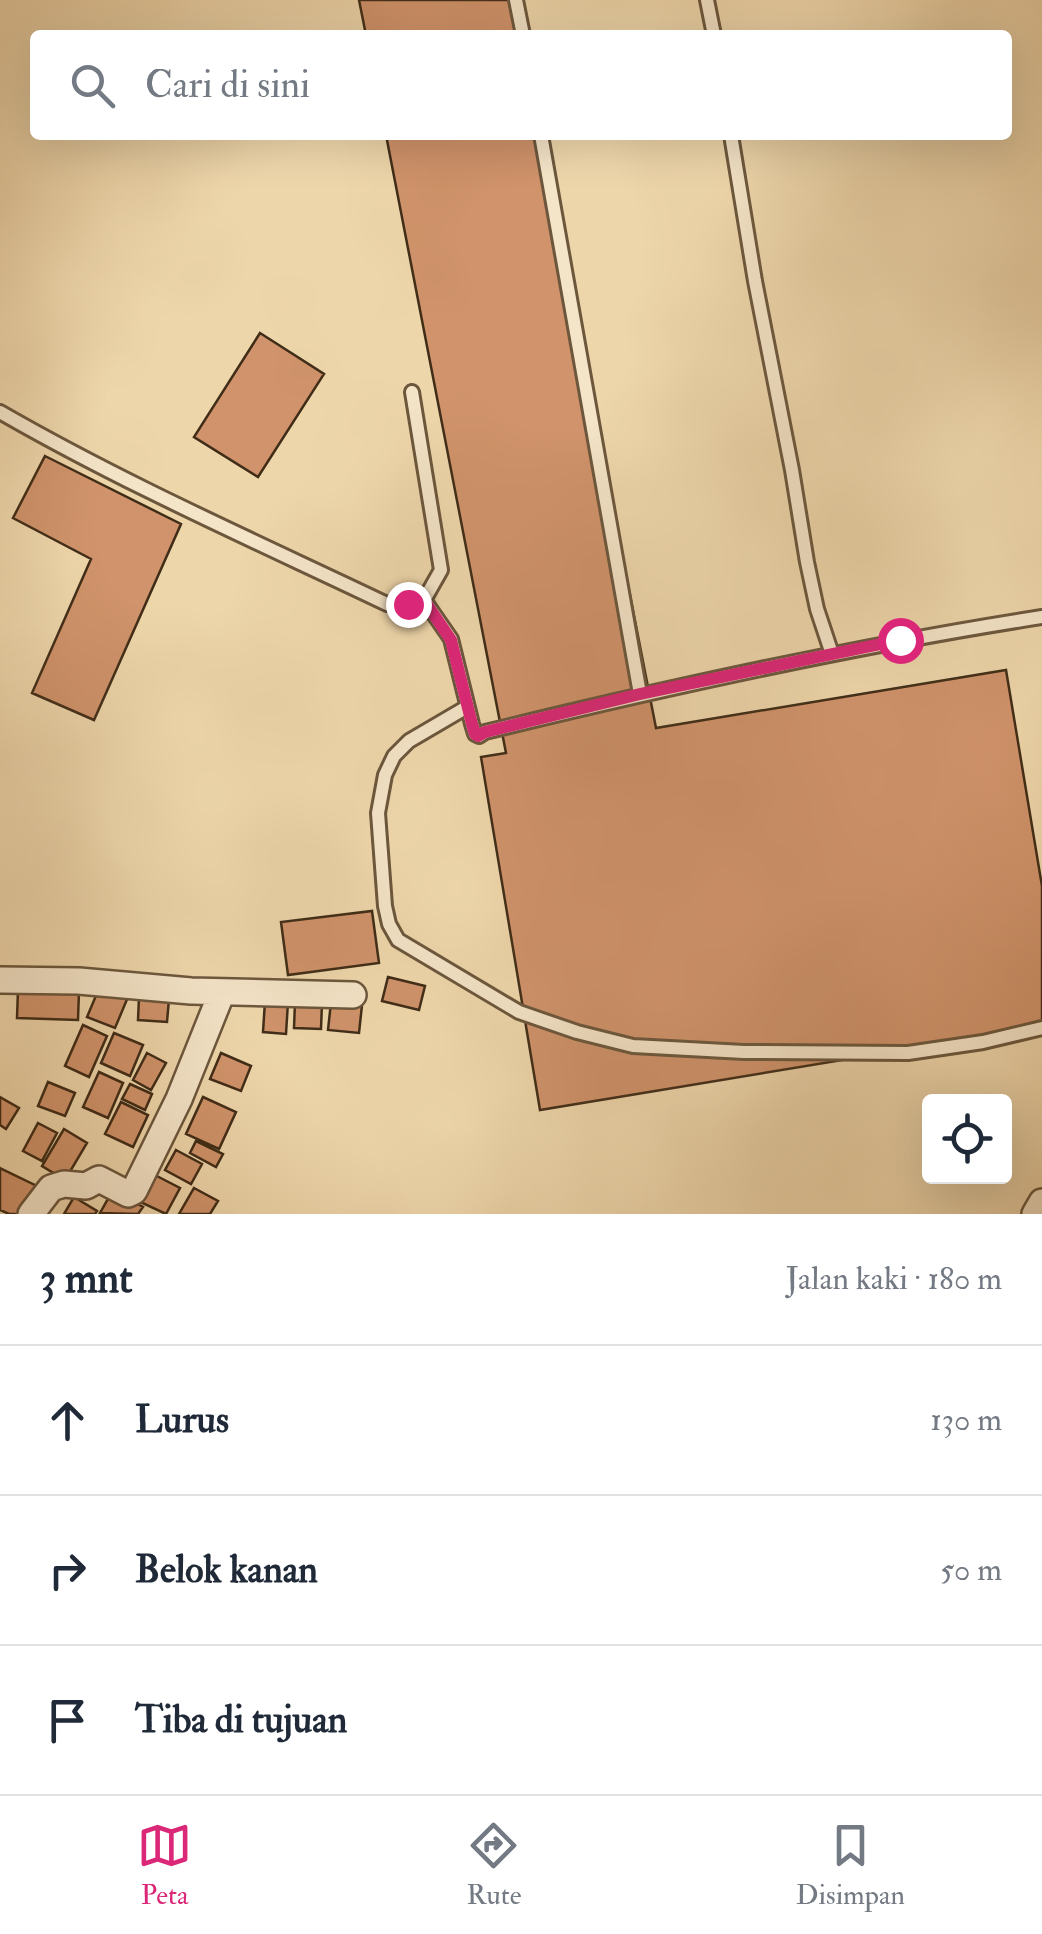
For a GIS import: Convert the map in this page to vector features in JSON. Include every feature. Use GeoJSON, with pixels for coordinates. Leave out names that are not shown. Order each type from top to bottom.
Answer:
{"type":"FeatureCollection","features":[{"type":"Feature","properties":{"kind":"street"},"geometry":{"type":"LineString","coordinates":[[0,980],[353,995]]}},
{"type":"Feature","properties":{"kind":"street"},"geometry":{"type":"LineString","coordinates":[[31,1214],[51,1188],[64,1184],[86,1186],[98,1179],[128,1194],[134,1191],[179,1100],[222,992]]}},
{"type":"Feature","properties":{"kind":"street"},"geometry":{"type":"LineString","coordinates":[[1035,1214],[1042,1202]]}},
{"type":"Feature","properties":{"kind":"lane"},"geometry":{"type":"LineString","coordinates":[[516,0],[521,30]]}},
{"type":"Feature","properties":{"kind":"lane"},"geometry":{"type":"LineString","coordinates":[[707,0],[713,30]]}},
{"type":"Feature","properties":{"kind":"lane"},"geometry":{"type":"LineString","coordinates":[[542,140],[640,694]]}},
{"type":"Feature","properties":{"kind":"lane"},"geometry":{"type":"LineString","coordinates":[[732,140],[807,562],[832,654]]}},
{"type":"Feature","properties":{"kind":"lane"},"geometry":{"type":"LineString","coordinates":[[0,412],[146,488],[387,604],[408,604],[424,600],[442,570],[412,392]]}},
{"type":"Feature","properties":{"kind":"lane"},"geometry":{"type":"LineString","coordinates":[[424,600],[451,640],[475,734],[479,736],[640,694],[900,640],[1042,617]]}},
{"type":"Feature","properties":{"kind":"lane"},"geometry":{"type":"LineString","coordinates":[[468,707],[408,740],[394,756],[386,775],[378,813],[385,906],[398,940],[519,1012],[633,1046],[675,1050],[908,1052],[983,1042],[1042,1028]]}},
{"type":"Feature","properties":{"kind":"building"},"geometry":{"type":"Polygon","coordinates":[[[359,0],[514,0],[520,30],[365,30],[359,0]]]}},
{"type":"Feature","properties":{"kind":"building"},"geometry":{"type":"Polygon","coordinates":[[[387,140],[541,140],[656,728],[1006,670],[1042,886],[1042,1027],[540,1110],[481,757],[506,753],[387,140]]]}},
{"type":"Feature","properties":{"kind":"building"},"geometry":{"type":"Polygon","coordinates":[[[260,333],[324,374],[258,477],[194,437],[260,333]]]}},
{"type":"Feature","properties":{"kind":"building"},"geometry":{"type":"Polygon","coordinates":[[[45,456],[181,524],[94,720],[32,693],[91,559],[13,518],[45,456]]]}},
{"type":"Feature","properties":{"kind":"building"},"geometry":{"type":"Polygon","coordinates":[[[372,911],[379,963],[288,975],[281,922],[372,911]]]}},
{"type":"Feature","properties":{"kind":"building"},"geometry":{"type":"Polygon","coordinates":[[[388,977],[425,986],[419,1010],[382,1001],[388,977]]]}},
{"type":"Feature","properties":{"kind":"building"},"geometry":{"type":"Polygon","coordinates":[[[100,986],[128,997],[115,1028],[87,1017],[100,986]]]}},
{"type":"Feature","properties":{"kind":"building"},"geometry":{"type":"Polygon","coordinates":[[[18,989],[79,991],[78,1020],[17,1018],[18,989]]]}},
{"type":"Feature","properties":{"kind":"building"},"geometry":{"type":"Polygon","coordinates":[[[139,997],[169,999],[167,1022],[138,1020],[139,997]]]}},
{"type":"Feature","properties":{"kind":"building"},"geometry":{"type":"Polygon","coordinates":[[[265,1001],[288,1002],[286,1034],[263,1032],[265,1001]]]}},
{"type":"Feature","properties":{"kind":"building"},"geometry":{"type":"Polygon","coordinates":[[[295,1002],[322,1003],[321,1029],[294,1028],[295,1002]]]}},
{"type":"Feature","properties":{"kind":"building"},"geometry":{"type":"Polygon","coordinates":[[[331,1002],[362,1005],[359,1033],[328,1030],[331,1002]]]}},
{"type":"Feature","properties":{"kind":"building"},"geometry":{"type":"Polygon","coordinates":[[[83,1025],[107,1036],[89,1077],[65,1066],[83,1025]]]}},
{"type":"Feature","properties":{"kind":"building"},"geometry":{"type":"Polygon","coordinates":[[[114,1033],[143,1045],[130,1076],[101,1063],[114,1033]]]}},
{"type":"Feature","properties":{"kind":"building"},"geometry":{"type":"Polygon","coordinates":[[[147,1053],[166,1063],[151,1090],[133,1080],[147,1053]]]}},
{"type":"Feature","properties":{"kind":"building"},"geometry":{"type":"Polygon","coordinates":[[[221,1053],[251,1066],[241,1091],[210,1079],[221,1053]]]}},
{"type":"Feature","properties":{"kind":"building"},"geometry":{"type":"Polygon","coordinates":[[[99,1072],[123,1083],[108,1118],[83,1107],[99,1072]]]}},
{"type":"Feature","properties":{"kind":"building"},"geometry":{"type":"Polygon","coordinates":[[[48,1082],[75,1093],[65,1116],[38,1106],[48,1082]]]}},
{"type":"Feature","properties":{"kind":"building"},"geometry":{"type":"Polygon","coordinates":[[[130,1084],[152,1094],[145,1110],[122,1099],[130,1084]]]}},
{"type":"Feature","properties":{"kind":"building"},"geometry":{"type":"Polygon","coordinates":[[[0,1097],[19,1108],[6,1129],[0,1125],[0,1097]]]}},
{"type":"Feature","properties":{"kind":"building"},"geometry":{"type":"Polygon","coordinates":[[[203,1097],[236,1112],[219,1149],[186,1134],[203,1097]]]}},
{"type":"Feature","properties":{"kind":"building"},"geometry":{"type":"Polygon","coordinates":[[[121,1102],[148,1115],[133,1147],[105,1134],[121,1102]]]}},
{"type":"Feature","properties":{"kind":"building"},"geometry":{"type":"Polygon","coordinates":[[[38,1123],[57,1133],[42,1161],[23,1151],[38,1123]]]}},
{"type":"Feature","properties":{"kind":"building"},"geometry":{"type":"Polygon","coordinates":[[[64,1129],[87,1143],[65,1180],[42,1166],[64,1129]]]}},
{"type":"Feature","properties":{"kind":"building"},"geometry":{"type":"Polygon","coordinates":[[[196,1141],[223,1154],[216,1167],[190,1153],[196,1141]]]}},
{"type":"Feature","properties":{"kind":"building"},"geometry":{"type":"Polygon","coordinates":[[[176,1150],[202,1164],[191,1184],[165,1170],[176,1150]]]}},
{"type":"Feature","properties":{"kind":"building"},"geometry":{"type":"Polygon","coordinates":[[[0,1168],[39,1187],[25,1214],[0,1210],[0,1168]]]}},
{"type":"Feature","properties":{"kind":"building"},"geometry":{"type":"Polygon","coordinates":[[[151,1173],[180,1188],[166,1214],[136,1200],[151,1173]]]}},
{"type":"Feature","properties":{"kind":"building"},"geometry":{"type":"Polygon","coordinates":[[[194,1188],[218,1201],[210,1214],[179,1214],[194,1188]]]}},
{"type":"Feature","properties":{"kind":"building"},"geometry":{"type":"Polygon","coordinates":[[[113,1190],[143,1207],[138,1214],[100,1213],[113,1190]]]}},
{"type":"Feature","properties":{"kind":"building"},"geometry":{"type":"Polygon","coordinates":[[[74,1197],[97,1211],[95,1214],[64,1214],[74,1197]]]}},
{"type":"Feature","properties":{"kind":"route"},"geometry":{"type":"LineString","coordinates":[[408,604],[424,600],[451,640],[478,736],[640,694],[900,640]]}}]}
